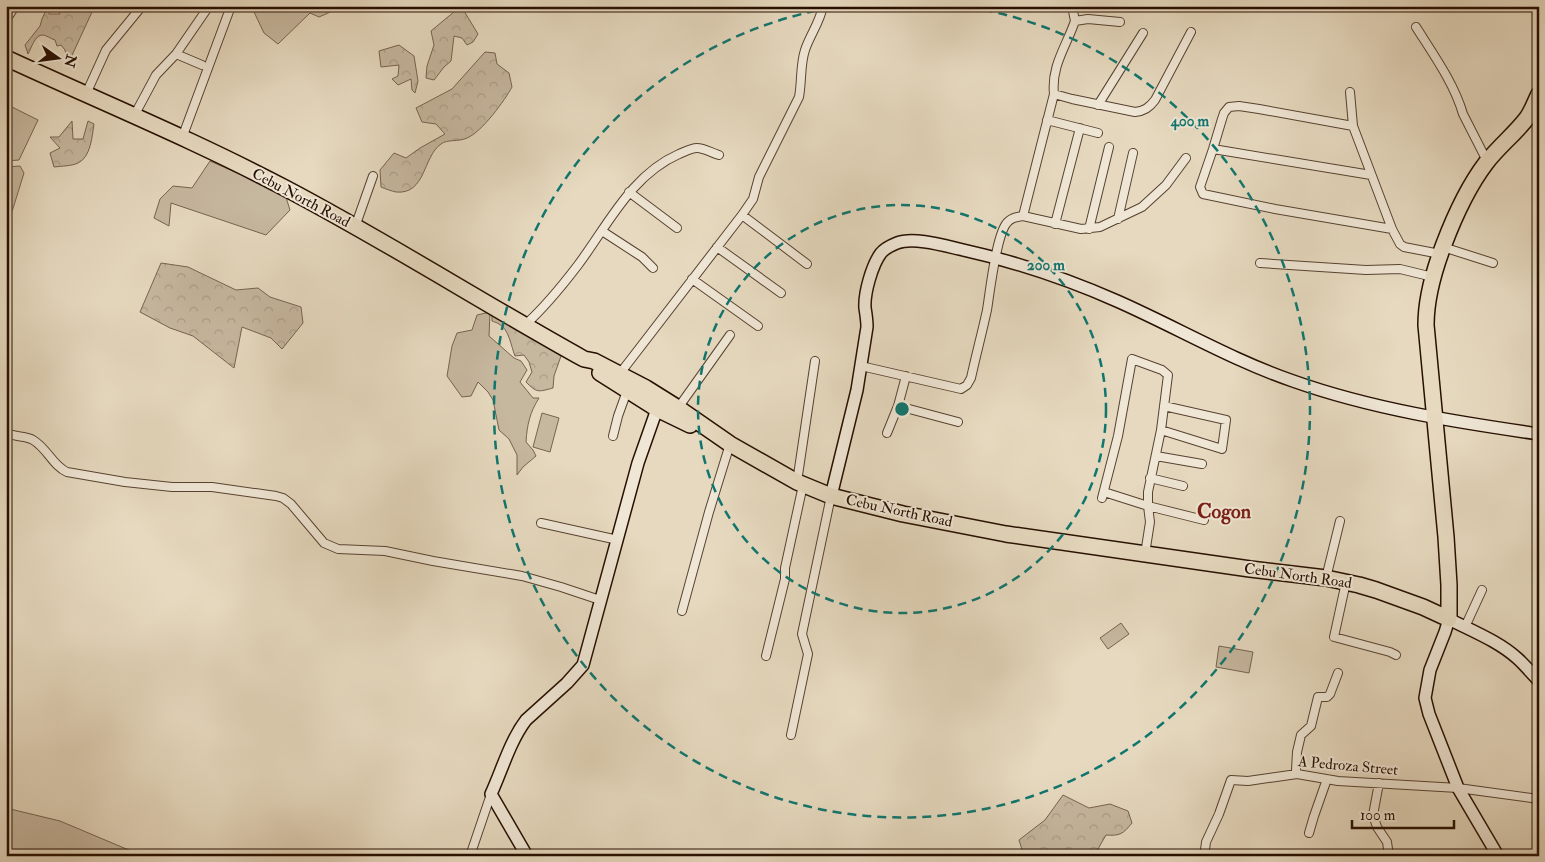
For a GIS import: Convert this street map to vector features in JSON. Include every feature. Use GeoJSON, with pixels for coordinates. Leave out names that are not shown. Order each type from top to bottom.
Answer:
{"type":"FeatureCollection","features":[{"type":"Feature","properties":{"kind":"highway","name":"Cebu North Road"},"geometry":{"type":"LineString","coordinates":[[6,58],[182,138],[284,187],[584,359],[591,367],[617,378],[800,483],[831,496],[903,514],[1006,534],[1326,578],[1376,590],[1423,607],[1449,619]]}},
{"type":"Feature","properties":{"kind":"highway"},"geometry":{"type":"LineString","coordinates":[[1449,619],[1446,537],[1426,320],[1427,302],[1432,277],[1464,196],[1487,161],[1528,116],[1539,94]]}},
{"type":"Feature","properties":{"kind":"highway","name":"Cebu North Road"},"geometry":{"type":"LineString","coordinates":[[617,378],[627,391],[678,408],[726,442]]}},
{"type":"Feature","properties":{"kind":"highway"},"geometry":{"type":"LineString","coordinates":[[1423,607],[1432,605],[1438,600],[1449,585]]}},
{"type":"Feature","properties":{"kind":"street"},"geometry":{"type":"LineString","coordinates":[[6,20],[15,6]]}},
{"type":"Feature","properties":{"kind":"street"},"geometry":{"type":"LineString","coordinates":[[86,94],[106,50],[142,6]]}},
{"type":"Feature","properties":{"kind":"street"},"geometry":{"type":"LineString","coordinates":[[134,116],[156,75],[176,54],[209,6]]}},
{"type":"Feature","properties":{"kind":"street"},"geometry":{"type":"LineString","coordinates":[[182,138],[231,6]]}},
{"type":"Feature","properties":{"kind":"street"},"geometry":{"type":"LineString","coordinates":[[617,378],[753,199],[759,177],[783,132],[798,97],[801,86],[802,60],[823,6]]}},
{"type":"Feature","properties":{"kind":"street"},"geometry":{"type":"LineString","coordinates":[[1023,216],[1054,94],[1053,76],[1075,21],[1074,6]]}},
{"type":"Feature","properties":{"kind":"street"},"geometry":{"type":"LineString","coordinates":[[1075,21],[1088,19],[1120,22]]}},
{"type":"Feature","properties":{"kind":"street"},"geometry":{"type":"LineString","coordinates":[[1416,27],[1446,75],[1487,161]]}},
{"type":"Feature","properties":{"kind":"street"},"geometry":{"type":"LineString","coordinates":[[1054,94],[1135,112],[1144,111],[1150,106],[1166,82],[1191,32]]}},
{"type":"Feature","properties":{"kind":"street"},"geometry":{"type":"LineString","coordinates":[[1098,104],[1142,33]]}},
{"type":"Feature","properties":{"kind":"street"},"geometry":{"type":"LineString","coordinates":[[176,54],[202,65]]}},
{"type":"Feature","properties":{"kind":"street"},"geometry":{"type":"LineString","coordinates":[[1350,92],[1353,126],[1392,229],[1400,244],[1404,247],[1442,250],[1493,263]]}},
{"type":"Feature","properties":{"kind":"street"},"geometry":{"type":"LineString","coordinates":[[1353,126],[1238,106],[1229,107],[1224,113],[1200,187],[1203,194],[1275,209],[1392,229]]}},
{"type":"Feature","properties":{"kind":"street"},"geometry":{"type":"LineString","coordinates":[[1047,120],[1098,133]]}},
{"type":"Feature","properties":{"kind":"street"},"geometry":{"type":"LineString","coordinates":[[1055,224],[1080,128]]}},
{"type":"Feature","properties":{"kind":"street"},"geometry":{"type":"LineString","coordinates":[[1089,229],[1109,147]]}},
{"type":"Feature","properties":{"kind":"street"},"geometry":{"type":"LineString","coordinates":[[525,325],[544,308],[577,266],[629,192],[641,180],[668,159],[688,150],[698,148],[719,155]]}},
{"type":"Feature","properties":{"kind":"street"},"geometry":{"type":"LineString","coordinates":[[1213,149],[1371,175]]}},
{"type":"Feature","properties":{"kind":"street"},"geometry":{"type":"LineString","coordinates":[[1118,219],[1133,153]]}},
{"type":"Feature","properties":{"kind":"street"},"geometry":{"type":"LineString","coordinates":[[861,366],[961,389],[971,378],[996,257],[1003,229],[1008,222],[1014,217],[1023,216],[1082,229],[1100,227],[1142,207],[1166,185],[1186,158]]}},
{"type":"Feature","properties":{"kind":"street"},"geometry":{"type":"LineString","coordinates":[[355,226],[373,176]]}},
{"type":"Feature","properties":{"kind":"street"},"geometry":{"type":"LineString","coordinates":[[629,192],[677,228]]}},
{"type":"Feature","properties":{"kind":"street"},"geometry":{"type":"LineString","coordinates":[[742,215],[807,264]]}},
{"type":"Feature","properties":{"kind":"street"},"geometry":{"type":"LineString","coordinates":[[602,230],[642,257],[654,268]]}},
{"type":"Feature","properties":{"kind":"street"},"geometry":{"type":"LineString","coordinates":[[791,735],[808,654],[802,634],[831,496],[857,390],[867,327],[866,294],[876,261],[882,251],[900,242],[913,241],[952,247],[1044,271],[1108,297],[1245,362],[1292,381],[1386,408],[1539,434]]}},
{"type":"Feature","properties":{"kind":"street"},"geometry":{"type":"LineString","coordinates":[[717,247],[781,293]]}},
{"type":"Feature","properties":{"kind":"street"},"geometry":{"type":"LineString","coordinates":[[1260,263],[1366,270],[1400,270],[1432,277]]}},
{"type":"Feature","properties":{"kind":"street"},"geometry":{"type":"LineString","coordinates":[[692,280],[758,326]]}},
{"type":"Feature","properties":{"kind":"street"},"geometry":{"type":"LineString","coordinates":[[678,408],[730,335]]}},
{"type":"Feature","properties":{"kind":"street"},"geometry":{"type":"LineString","coordinates":[[1145,554],[1150,522],[1148,506],[1150,478],[1161,430],[1168,375],[1162,370],[1132,358],[1122,417],[1103,495],[1148,506],[1204,520]]}},
{"type":"Feature","properties":{"kind":"street"},"geometry":{"type":"LineString","coordinates":[[766,656],[785,579],[785,568],[800,483],[815,360]]}},
{"type":"Feature","properties":{"kind":"street"},"geometry":{"type":"LineString","coordinates":[[887,433],[898,406],[906,376]]}},
{"type":"Feature","properties":{"kind":"street"},"geometry":{"type":"LineString","coordinates":[[613,436],[627,391]]}},
{"type":"Feature","properties":{"kind":"street"},"geometry":{"type":"LineString","coordinates":[[470,856],[491,794],[521,727],[582,666],[618,540],[654,400]]}},
{"type":"Feature","properties":{"kind":"street"},"geometry":{"type":"LineString","coordinates":[[898,406],[958,422]]}},
{"type":"Feature","properties":{"kind":"street"},"geometry":{"type":"LineString","coordinates":[[1161,430],[1222,449],[1226,420],[1164,406]]}},
{"type":"Feature","properties":{"kind":"street"},"geometry":{"type":"LineString","coordinates":[[6,432],[10,435],[34,440],[60,469],[67,472],[125,482],[172,487],[212,486],[283,498],[291,504],[324,543],[338,549],[385,551],[522,576],[600,600]]}},
{"type":"Feature","properties":{"kind":"street"},"geometry":{"type":"LineString","coordinates":[[682,611],[726,442]]}},
{"type":"Feature","properties":{"kind":"street"},"geometry":{"type":"LineString","coordinates":[[1156,456],[1202,464]]}},
{"type":"Feature","properties":{"kind":"street"},"geometry":{"type":"LineString","coordinates":[[1150,478],[1183,486]]}},
{"type":"Feature","properties":{"kind":"street"},"geometry":{"type":"LineString","coordinates":[[1326,578],[1340,521]]}},
{"type":"Feature","properties":{"kind":"street"},"geometry":{"type":"LineString","coordinates":[[541,523],[618,540]]}},
{"type":"Feature","properties":{"kind":"street"},"geometry":{"type":"LineString","coordinates":[[1346,582],[1334,637],[1396,655]]}},
{"type":"Feature","properties":{"kind":"street"},"geometry":{"type":"LineString","coordinates":[[1465,627],[1482,590]]}},
{"type":"Feature","properties":{"kind":"street"},"geometry":{"type":"LineString","coordinates":[[1498,856],[1458,788],[1429,714],[1425,698],[1430,670],[1446,632],[1449,619],[1508,650],[1539,681]]}},
{"type":"Feature","properties":{"kind":"street"},"geometry":{"type":"LineString","coordinates":[[1297,774],[1297,752],[1302,735],[1311,726],[1318,697],[1327,697],[1330,694],[1338,673]]}},
{"type":"Feature","properties":{"kind":"street","name":"A Pedroza Street"},"geometry":{"type":"LineString","coordinates":[[1205,850],[1206,842],[1219,814],[1231,780],[1248,782],[1297,774],[1327,779],[1458,788],[1539,799]]}},
{"type":"Feature","properties":{"kind":"street"},"geometry":{"type":"LineString","coordinates":[[1309,833],[1327,779]]}},
{"type":"Feature","properties":{"kind":"street"},"geometry":{"type":"LineString","coordinates":[[1379,783],[1373,815],[1377,827],[1387,842],[1390,856]]}},
{"type":"Feature","properties":{"kind":"street"},"geometry":{"type":"LineString","coordinates":[[491,794],[527,856]]}},
{"type":"Feature","properties":{"kind":"green space"},"geometry":{"type":"Polygon","coordinates":[[[48,6],[49,14],[60,14],[56,6],[99,6],[92,12],[68,64],[65,50],[61,45],[57,46],[55,40],[44,35],[40,35],[36,39],[28,54],[25,45],[40,26],[48,6]]]}},
{"type":"Feature","properties":{"kind":"green space"},"geometry":{"type":"Polygon","coordinates":[[[264,6],[336,6],[335,10],[319,17],[310,13],[278,44],[264,33],[254,12],[264,6]]]}},
{"type":"Feature","properties":{"kind":"green space"},"geometry":{"type":"Polygon","coordinates":[[[461,6],[478,34],[473,42],[467,45],[462,38],[454,36],[451,61],[434,80],[426,78],[427,66],[434,45],[431,31],[461,6]]]}},
{"type":"Feature","properties":{"kind":"green space"},"geometry":{"type":"Polygon","coordinates":[[[399,45],[414,56],[418,81],[415,93],[412,90],[411,79],[398,85],[392,79],[398,76],[399,65],[381,67],[379,51],[399,45]]]}},
{"type":"Feature","properties":{"kind":"green space"},"geometry":{"type":"Polygon","coordinates":[[[485,52],[495,53],[497,64],[509,73],[512,87],[499,107],[473,135],[441,144],[435,150],[419,181],[413,187],[406,191],[396,192],[381,187],[380,170],[394,153],[406,158],[445,134],[436,124],[422,122],[416,108],[452,89],[485,52]]]}},
{"type":"Feature","properties":{"kind":"green space"},"geometry":{"type":"Polygon","coordinates":[[[6,104],[38,120],[19,160],[6,161],[6,104]]]}},
{"type":"Feature","properties":{"kind":"green space"},"geometry":{"type":"Polygon","coordinates":[[[72,121],[73,139],[83,139],[88,121],[94,124],[88,151],[86,156],[78,163],[54,167],[50,153],[60,148],[50,137],[59,137],[72,121]]]}},
{"type":"Feature","properties":{"kind":"green space"},"geometry":{"type":"Polygon","coordinates":[[[210,161],[285,194],[290,210],[266,235],[171,203],[169,226],[154,218],[160,199],[173,186],[192,188],[210,161]]]}},
{"type":"Feature","properties":{"kind":"green space"},"geometry":{"type":"Polygon","coordinates":[[[20,166],[24,173],[6,231],[6,167],[20,166]]]}},
{"type":"Feature","properties":{"kind":"green space"},"geometry":{"type":"Polygon","coordinates":[[[161,263],[188,267],[236,290],[258,288],[270,297],[301,307],[303,323],[282,349],[271,338],[242,327],[234,368],[193,336],[170,328],[140,312],[161,263]]]}},
{"type":"Feature","properties":{"kind":"green space"},"geometry":{"type":"Polygon","coordinates":[[[490,312],[489,336],[514,358],[521,361],[527,370],[520,382],[533,398],[539,398],[533,408],[526,442],[536,456],[517,475],[517,455],[509,439],[499,430],[493,400],[488,392],[478,382],[471,396],[462,397],[447,376],[452,346],[457,333],[472,330],[477,315],[490,312]]]}},
{"type":"Feature","properties":{"kind":"green space"},"geometry":{"type":"Polygon","coordinates":[[[492,315],[552,348],[561,356],[554,376],[553,388],[538,391],[526,382],[532,372],[529,362],[524,355],[515,356],[505,330],[498,323],[492,321],[492,315]]]}},
{"type":"Feature","properties":{"kind":"green space"},"geometry":{"type":"Polygon","coordinates":[[[542,413],[559,418],[550,452],[533,447],[542,413]]]}},
{"type":"Feature","properties":{"kind":"green space"},"geometry":{"type":"Polygon","coordinates":[[[1121,623],[1129,634],[1108,649],[1100,638],[1121,623]]]}},
{"type":"Feature","properties":{"kind":"green space"},"geometry":{"type":"Polygon","coordinates":[[[1219,646],[1253,652],[1249,673],[1216,667],[1219,646]]]}},
{"type":"Feature","properties":{"kind":"green space"},"geometry":{"type":"Polygon","coordinates":[[[1063,795],[1089,808],[1110,804],[1128,811],[1132,823],[1121,834],[1106,835],[1094,856],[1024,856],[1019,840],[1045,820],[1063,795]]]}},
{"type":"Feature","properties":{"kind":"green space"},"geometry":{"type":"Polygon","coordinates":[[[6,808],[60,821],[143,856],[6,856],[6,808]]]}},
{"type":"Feature","properties":{"kind":"waterway"},"geometry":{"type":"LineString","coordinates":[[1539,136],[1536,153],[1539,157]]}},
{"type":"Feature","properties":{"kind":"district","name":"Cogon"},"geometry":{"type":"Point","coordinates":[1224,511]}}]}
